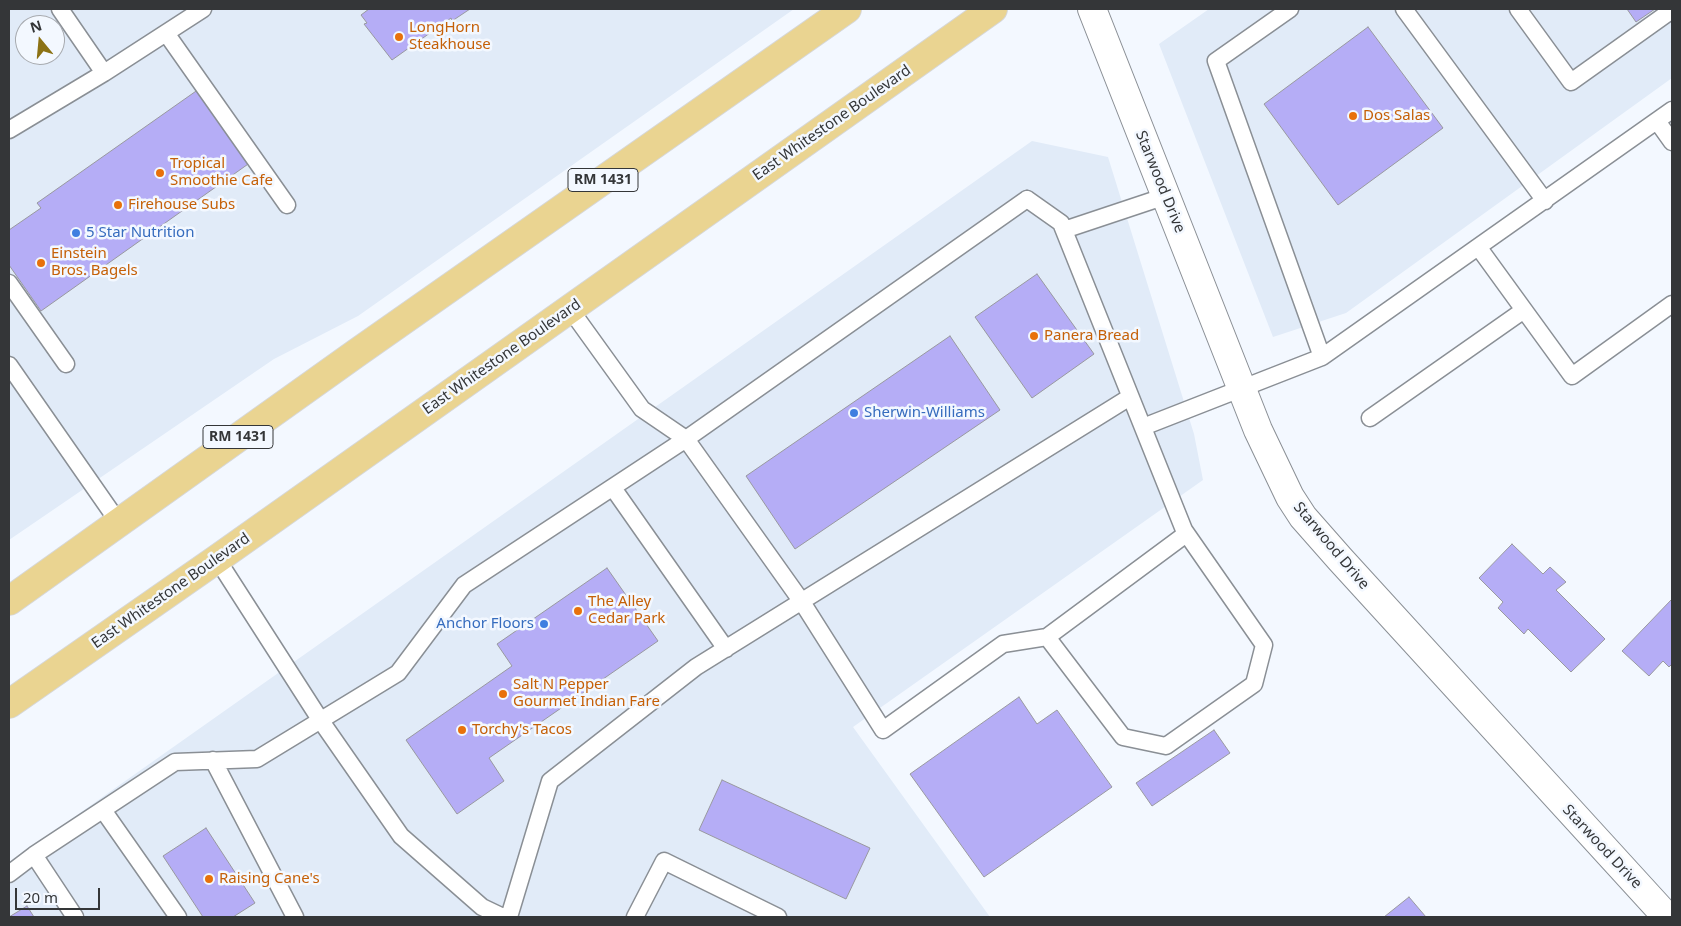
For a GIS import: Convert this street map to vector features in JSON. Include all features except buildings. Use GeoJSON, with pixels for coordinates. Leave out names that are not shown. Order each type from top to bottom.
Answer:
{"type":"FeatureCollection","features":[{"type":"Feature","properties":{"kind":"main road","name":"RM 1431"},"geometry":{"type":"LineString","coordinates":[[9,600],[366,346],[847,9]]}},
{"type":"Feature","properties":{"kind":"main road","name":"East Whitestone Boulevard"},"geometry":{"type":"LineString","coordinates":[[9,704],[218,559],[993,9]]}},
{"type":"Feature","properties":{"kind":"street","name":"Starwood Drive"},"geometry":{"type":"LineString","coordinates":[[1092,9],[1279,478],[1304,517],[1667,917]]}},
{"type":"Feature","properties":{"kind":"lane"},"geometry":{"type":"LineString","coordinates":[[60,9],[104,73]]}},
{"type":"Feature","properties":{"kind":"lane"},"geometry":{"type":"LineString","coordinates":[[9,130],[104,73],[203,9]]}},
{"type":"Feature","properties":{"kind":"lane"},"geometry":{"type":"LineString","coordinates":[[1290,9],[1216,61],[1322,357]]}},
{"type":"Feature","properties":{"kind":"lane"},"geometry":{"type":"LineString","coordinates":[[1404,9],[1545,201]]}},
{"type":"Feature","properties":{"kind":"lane"},"geometry":{"type":"LineString","coordinates":[[1518,9],[1571,82],[1672,10]]}},
{"type":"Feature","properties":{"kind":"lane"},"geometry":{"type":"LineString","coordinates":[[166,33],[287,205]]}},
{"type":"Feature","properties":{"kind":"lane"},"geometry":{"type":"LineString","coordinates":[[1143,427],[1322,357],[1672,110]]}},
{"type":"Feature","properties":{"kind":"lane"},"geometry":{"type":"LineString","coordinates":[[1657,121],[1672,142]]}},
{"type":"Feature","properties":{"kind":"lane"},"geometry":{"type":"LineString","coordinates":[[1064,230],[1166,196]]}},
{"type":"Feature","properties":{"kind":"lane"},"geometry":{"type":"LineString","coordinates":[[9,874],[34,855],[175,762],[257,759],[398,673],[464,585],[686,439],[1027,199],[1061,223],[1186,534],[1264,645],[1254,684],[1166,746],[1123,737],[1048,638]]}},
{"type":"Feature","properties":{"kind":"lane"},"geometry":{"type":"LineString","coordinates":[[1479,248],[1572,376],[1672,304]]}},
{"type":"Feature","properties":{"kind":"lane"},"geometry":{"type":"LineString","coordinates":[[9,283],[66,364]]}},
{"type":"Feature","properties":{"kind":"lane"},"geometry":{"type":"LineString","coordinates":[[570,309],[642,409],[686,439],[802,602],[883,730],[1004,644],[1048,638],[1186,534]]}},
{"type":"Feature","properties":{"kind":"lane"},"geometry":{"type":"LineString","coordinates":[[1370,418],[1524,310]]}},
{"type":"Feature","properties":{"kind":"lane"},"geometry":{"type":"LineString","coordinates":[[9,365],[119,523]]}},
{"type":"Feature","properties":{"kind":"lane"},"geometry":{"type":"LineString","coordinates":[[510,917],[550,781],[696,667],[1130,397]]}},
{"type":"Feature","properties":{"kind":"lane"},"geometry":{"type":"LineString","coordinates":[[613,488],[726,649]]}},
{"type":"Feature","properties":{"kind":"lane"},"geometry":{"type":"LineString","coordinates":[[218,559],[321,721],[401,836],[482,907],[503,917]]}},
{"type":"Feature","properties":{"kind":"lane"},"geometry":{"type":"LineString","coordinates":[[213,760],[295,917]]}},
{"type":"Feature","properties":{"kind":"lane"},"geometry":{"type":"LineString","coordinates":[[103,810],[178,917]]}},
{"type":"Feature","properties":{"kind":"lane"},"geometry":{"type":"LineString","coordinates":[[34,855],[75,917]]}},
{"type":"Feature","properties":{"kind":"lane"},"geometry":{"type":"LineString","coordinates":[[635,917],[664,862],[778,917]]}},
{"type":"Feature","properties":{"kind":"shaded area"},"geometry":{"type":"Polygon","coordinates":[[[9,9],[794,9],[358,316],[274,359],[9,540],[9,9]]]}},
{"type":"Feature","properties":{"kind":"shaded area"},"geometry":{"type":"Polygon","coordinates":[[[1209,9],[1672,9],[1672,78],[1346,313],[1273,337],[1159,44],[1209,9]]]}},
{"type":"Feature","properties":{"kind":"shaded area"},"geometry":{"type":"Polygon","coordinates":[[[1032,141],[1108,157],[1194,434],[1203,480],[853,727],[990,917],[9,917],[9,863],[1032,141]]]}},
{"type":"Feature","properties":{"kind":"place","name":"LongHorn Steakhouse"},"geometry":{"type":"Point","coordinates":[399,37]}},
{"type":"Feature","properties":{"kind":"place","name":"Dos Salas"},"geometry":{"type":"Point","coordinates":[1353,116]}},
{"type":"Feature","properties":{"kind":"place","name":"Tropical Smoothie Cafe"},"geometry":{"type":"Point","coordinates":[160,173]}},
{"type":"Feature","properties":{"kind":"place","name":"Firehouse Subs"},"geometry":{"type":"Point","coordinates":[118,205]}},
{"type":"Feature","properties":{"kind":"place","name":"5 Star Nutrition"},"geometry":{"type":"Point","coordinates":[76,233]}},
{"type":"Feature","properties":{"kind":"place","name":"Einstein Bros. Bagels"},"geometry":{"type":"Point","coordinates":[41,263]}},
{"type":"Feature","properties":{"kind":"place","name":"Panera Bread"},"geometry":{"type":"Point","coordinates":[1034,336]}},
{"type":"Feature","properties":{"kind":"place","name":"Sherwin-Williams"},"geometry":{"type":"Point","coordinates":[854,413]}},
{"type":"Feature","properties":{"kind":"place","name":"The Alley Cedar Park"},"geometry":{"type":"Point","coordinates":[578,611]}},
{"type":"Feature","properties":{"kind":"place","name":"Anchor Floors"},"geometry":{"type":"Point","coordinates":[544,624]}},
{"type":"Feature","properties":{"kind":"place","name":"Salt N Pepper Gourmet Indian Fare"},"geometry":{"type":"Point","coordinates":[503,694]}},
{"type":"Feature","properties":{"kind":"place","name":"Torchy's Tacos"},"geometry":{"type":"Point","coordinates":[462,730]}},
{"type":"Feature","properties":{"kind":"place","name":"Raising Cane's"},"geometry":{"type":"Point","coordinates":[209,879]}}]}
